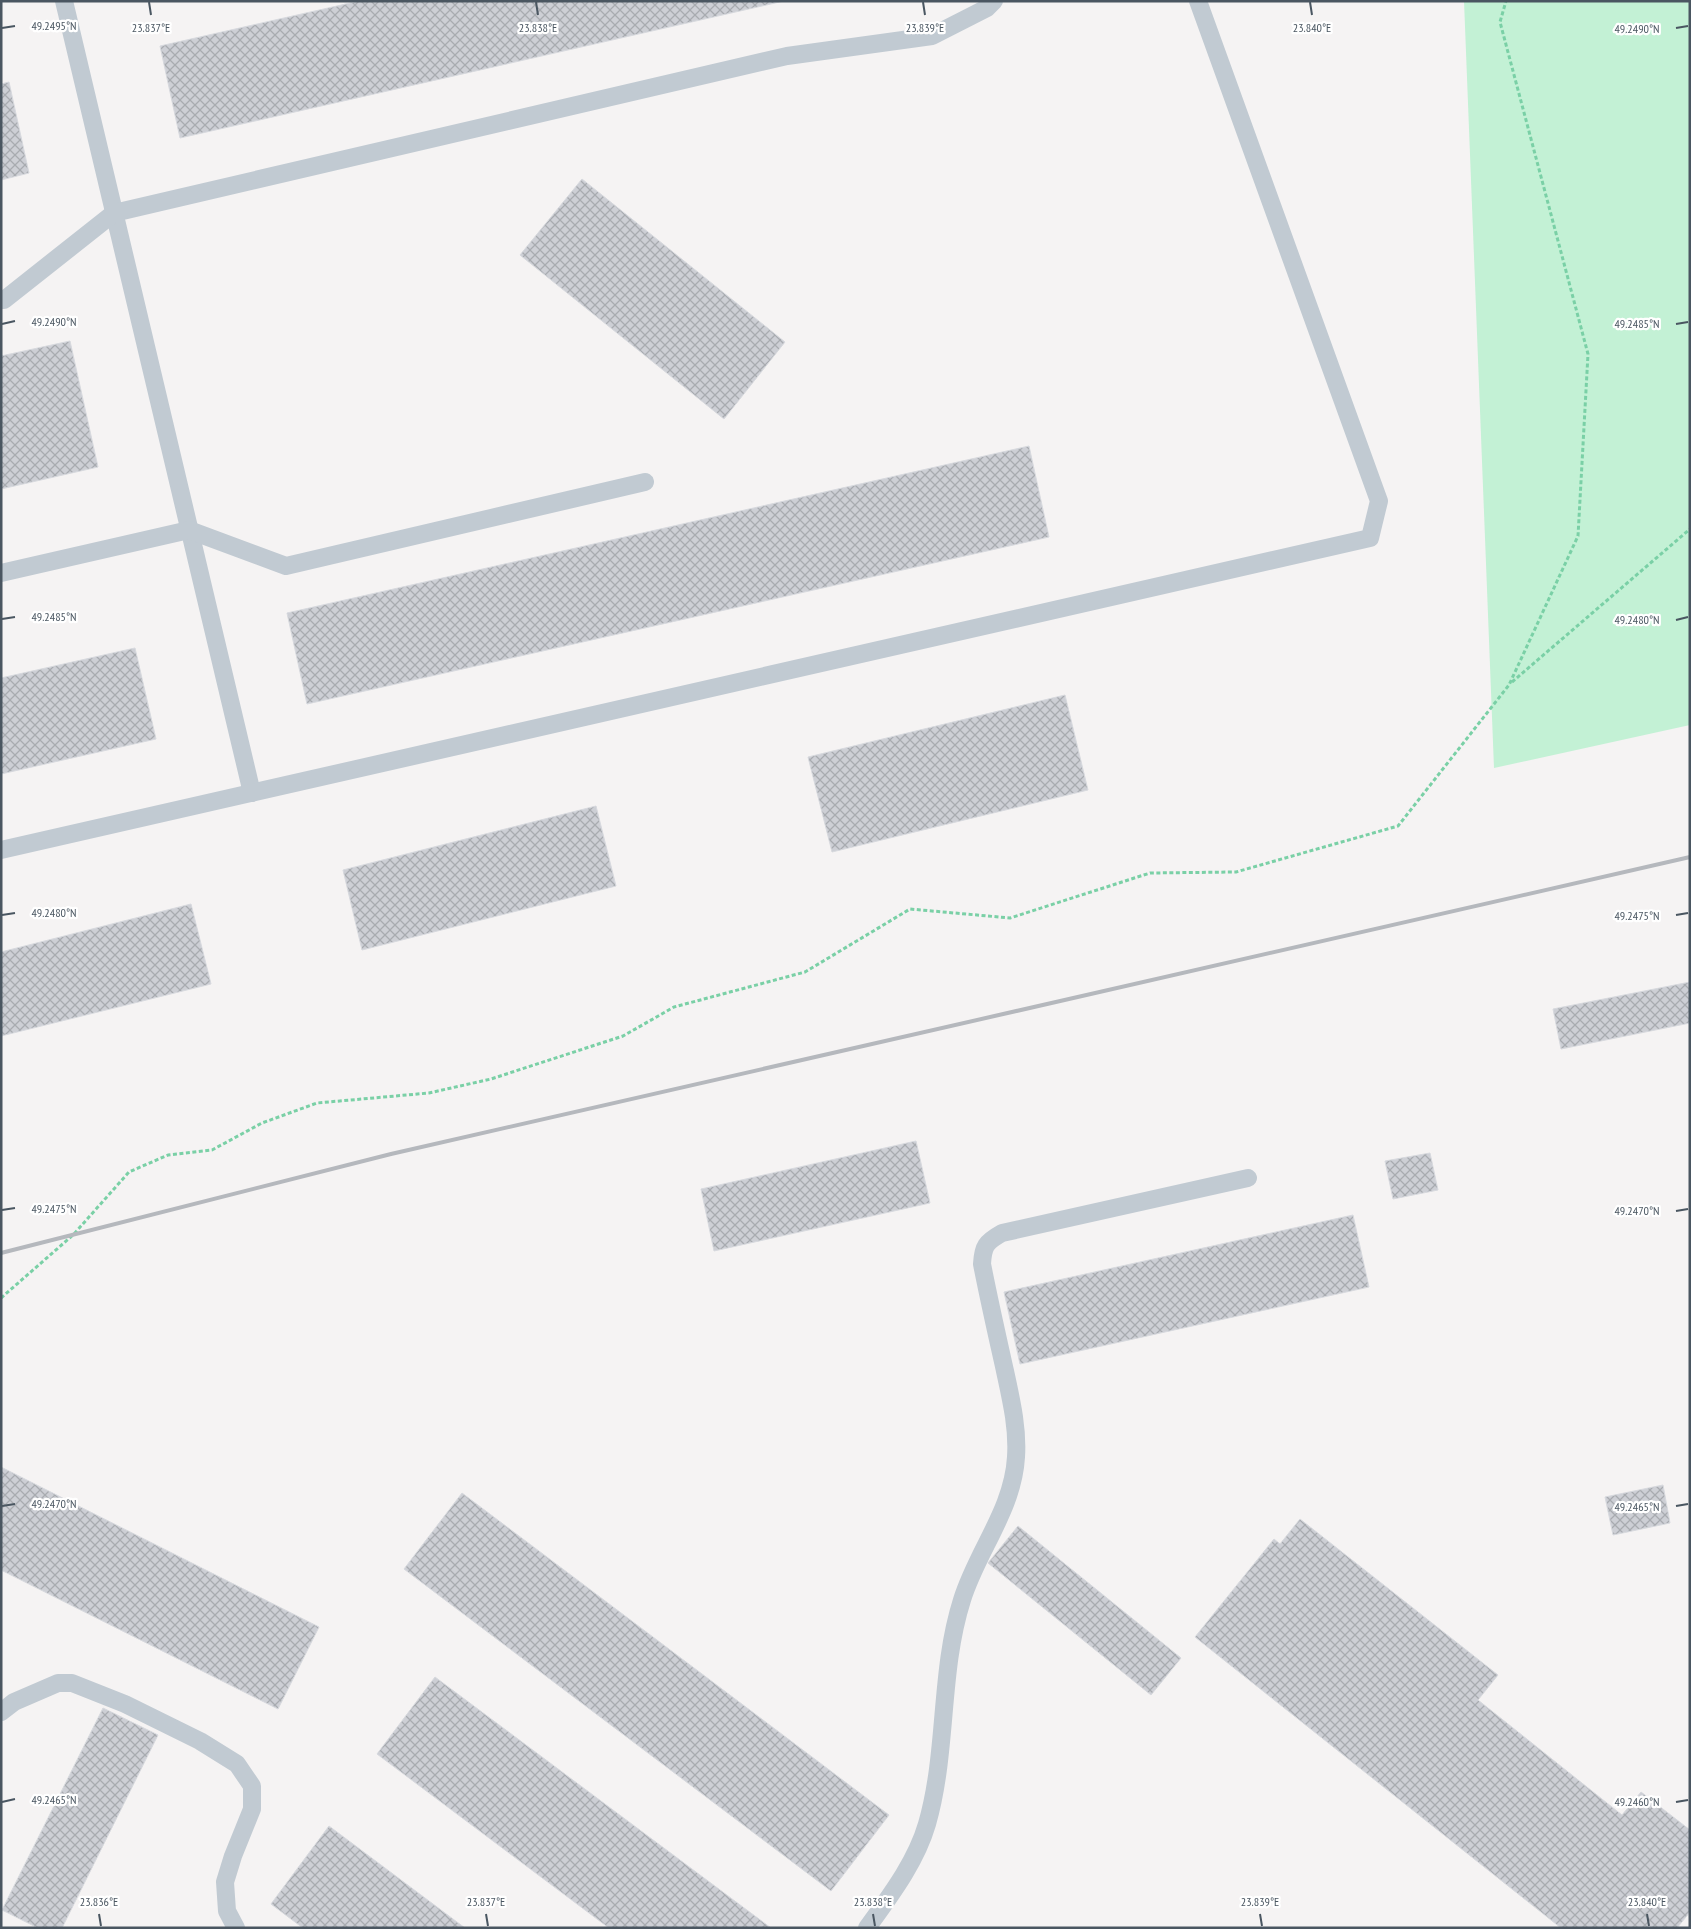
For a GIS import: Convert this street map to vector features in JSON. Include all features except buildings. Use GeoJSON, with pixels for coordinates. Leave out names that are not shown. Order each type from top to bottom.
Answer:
{"type":"FeatureCollection","features":[{"type":"Feature","properties":{"kind":"lane"},"geometry":{"type":"LineString","coordinates":[[64,1],[252,793]]}},
{"type":"Feature","properties":{"kind":"lane"},"geometry":{"type":"LineString","coordinates":[[1,300],[114,213],[787,56],[932,36],[987,8],[994,1]]}},
{"type":"Feature","properties":{"kind":"lane"},"geometry":{"type":"LineString","coordinates":[[1,850],[1370,538],[1379,501],[1198,1]]}},
{"type":"Feature","properties":{"kind":"lane"},"geometry":{"type":"LineString","coordinates":[[1,573],[189,530],[286,566],[645,482]]}},
{"type":"Feature","properties":{"kind":"lane"},"geometry":{"type":"LineString","coordinates":[[867,1928],[904,1874],[918,1848],[927,1824],[938,1762],[956,1622],[970,1577],[998,1523],[1011,1490],[1016,1457],[1016,1423],[982,1264],[982,1251],[990,1240],[1002,1233],[1248,1178]]}},
{"type":"Feature","properties":{"kind":"lane"},"geometry":{"type":"LineString","coordinates":[[1,1712],[14,1702],[58,1683],[72,1683],[124,1704],[200,1741],[237,1764],[252,1786],[252,1809],[233,1856],[225,1882],[227,1911],[236,1928]]}},
{"type":"Feature","properties":{"kind":"path"},"geometry":{"type":"LineString","coordinates":[[1506,1],[1500,22],[1588,354],[1578,536],[1509,684]]}},
{"type":"Feature","properties":{"kind":"path"},"geometry":{"type":"LineString","coordinates":[[1,1298],[73,1235],[129,1172],[168,1155],[212,1150],[262,1122],[317,1103],[429,1093],[491,1079],[623,1036],[674,1007],[805,972],[910,909],[1010,918],[1150,872],[1236,872],[1398,826],[1509,684],[1690,529]]}},
{"type":"Feature","properties":{"kind":"green space"},"geometry":{"type":"Polygon","coordinates":[[[1464,1],[1690,1],[1690,725],[1494,768],[1464,1]]]}},
{"type":"Feature","properties":{"kind":"railway"},"geometry":{"type":"LineString","coordinates":[[1,1253],[391,1154],[1690,857]]}}]}
